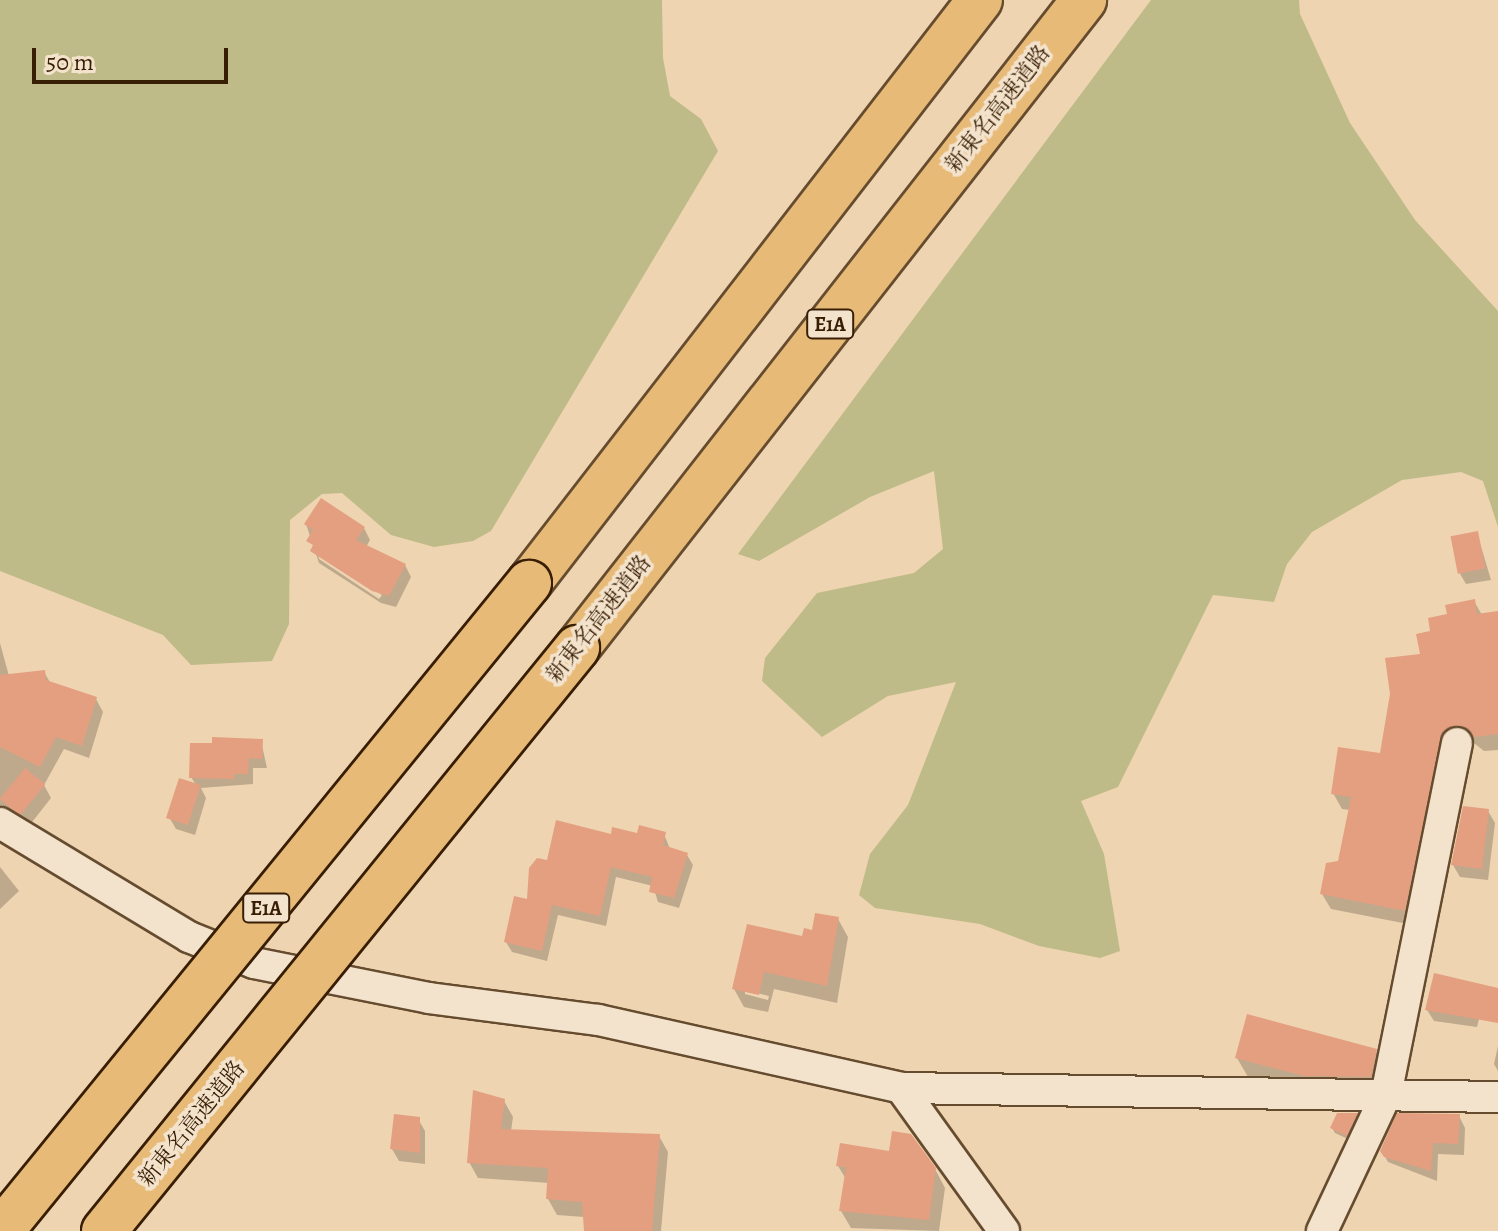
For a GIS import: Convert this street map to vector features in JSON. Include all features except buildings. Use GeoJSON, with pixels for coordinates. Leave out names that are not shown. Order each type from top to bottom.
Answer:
{"type":"FeatureCollection","features":[{"type":"Feature","properties":{"kind":"highway","name":"E1A"},"geometry":{"type":"LineString","coordinates":[[1,1231],[529,583],[980,0]]}},
{"type":"Feature","properties":{"kind":"highway","name":"新東名高速道路"},"geometry":{"type":"LineString","coordinates":[[104,1231],[577,648],[1084,0]]}},
{"type":"Feature","properties":{"kind":"street"},"geometry":{"type":"LineString","coordinates":[[1322,1231],[1386,1095],[1457,743]]}},
{"type":"Feature","properties":{"kind":"street"},"geometry":{"type":"LineString","coordinates":[[0,823],[189,937],[254,963],[444,1000],[598,1020],[901,1088],[1498,1097]]}},
{"type":"Feature","properties":{"kind":"street"},"geometry":{"type":"LineString","coordinates":[[901,1088],[1004,1231]]}},
{"type":"Feature","properties":{"kind":"shaded area"},"geometry":{"type":"Polygon","coordinates":[[[0,0],[662,0],[663,58],[670,96],[701,119],[718,151],[491,531],[473,541],[434,547],[391,535],[342,493],[322,494],[290,520],[289,624],[272,661],[191,665],[163,635],[0,571],[0,0]]]}},
{"type":"Feature","properties":{"kind":"shaded area"},"geometry":{"type":"Polygon","coordinates":[[[1151,0],[1299,0],[1300,14],[1350,123],[1415,220],[1498,311],[1498,527],[1483,481],[1461,472],[1402,480],[1312,532],[1287,564],[1274,602],[1213,595],[1118,787],[1081,801],[1104,854],[1120,951],[1100,958],[1039,946],[980,924],[875,908],[859,895],[870,854],[908,805],[956,682],[888,696],[822,737],[762,681],[765,658],[817,593],[914,573],[943,549],[934,471],[870,497],[759,561],[738,554],[1151,0]]]}}]}
